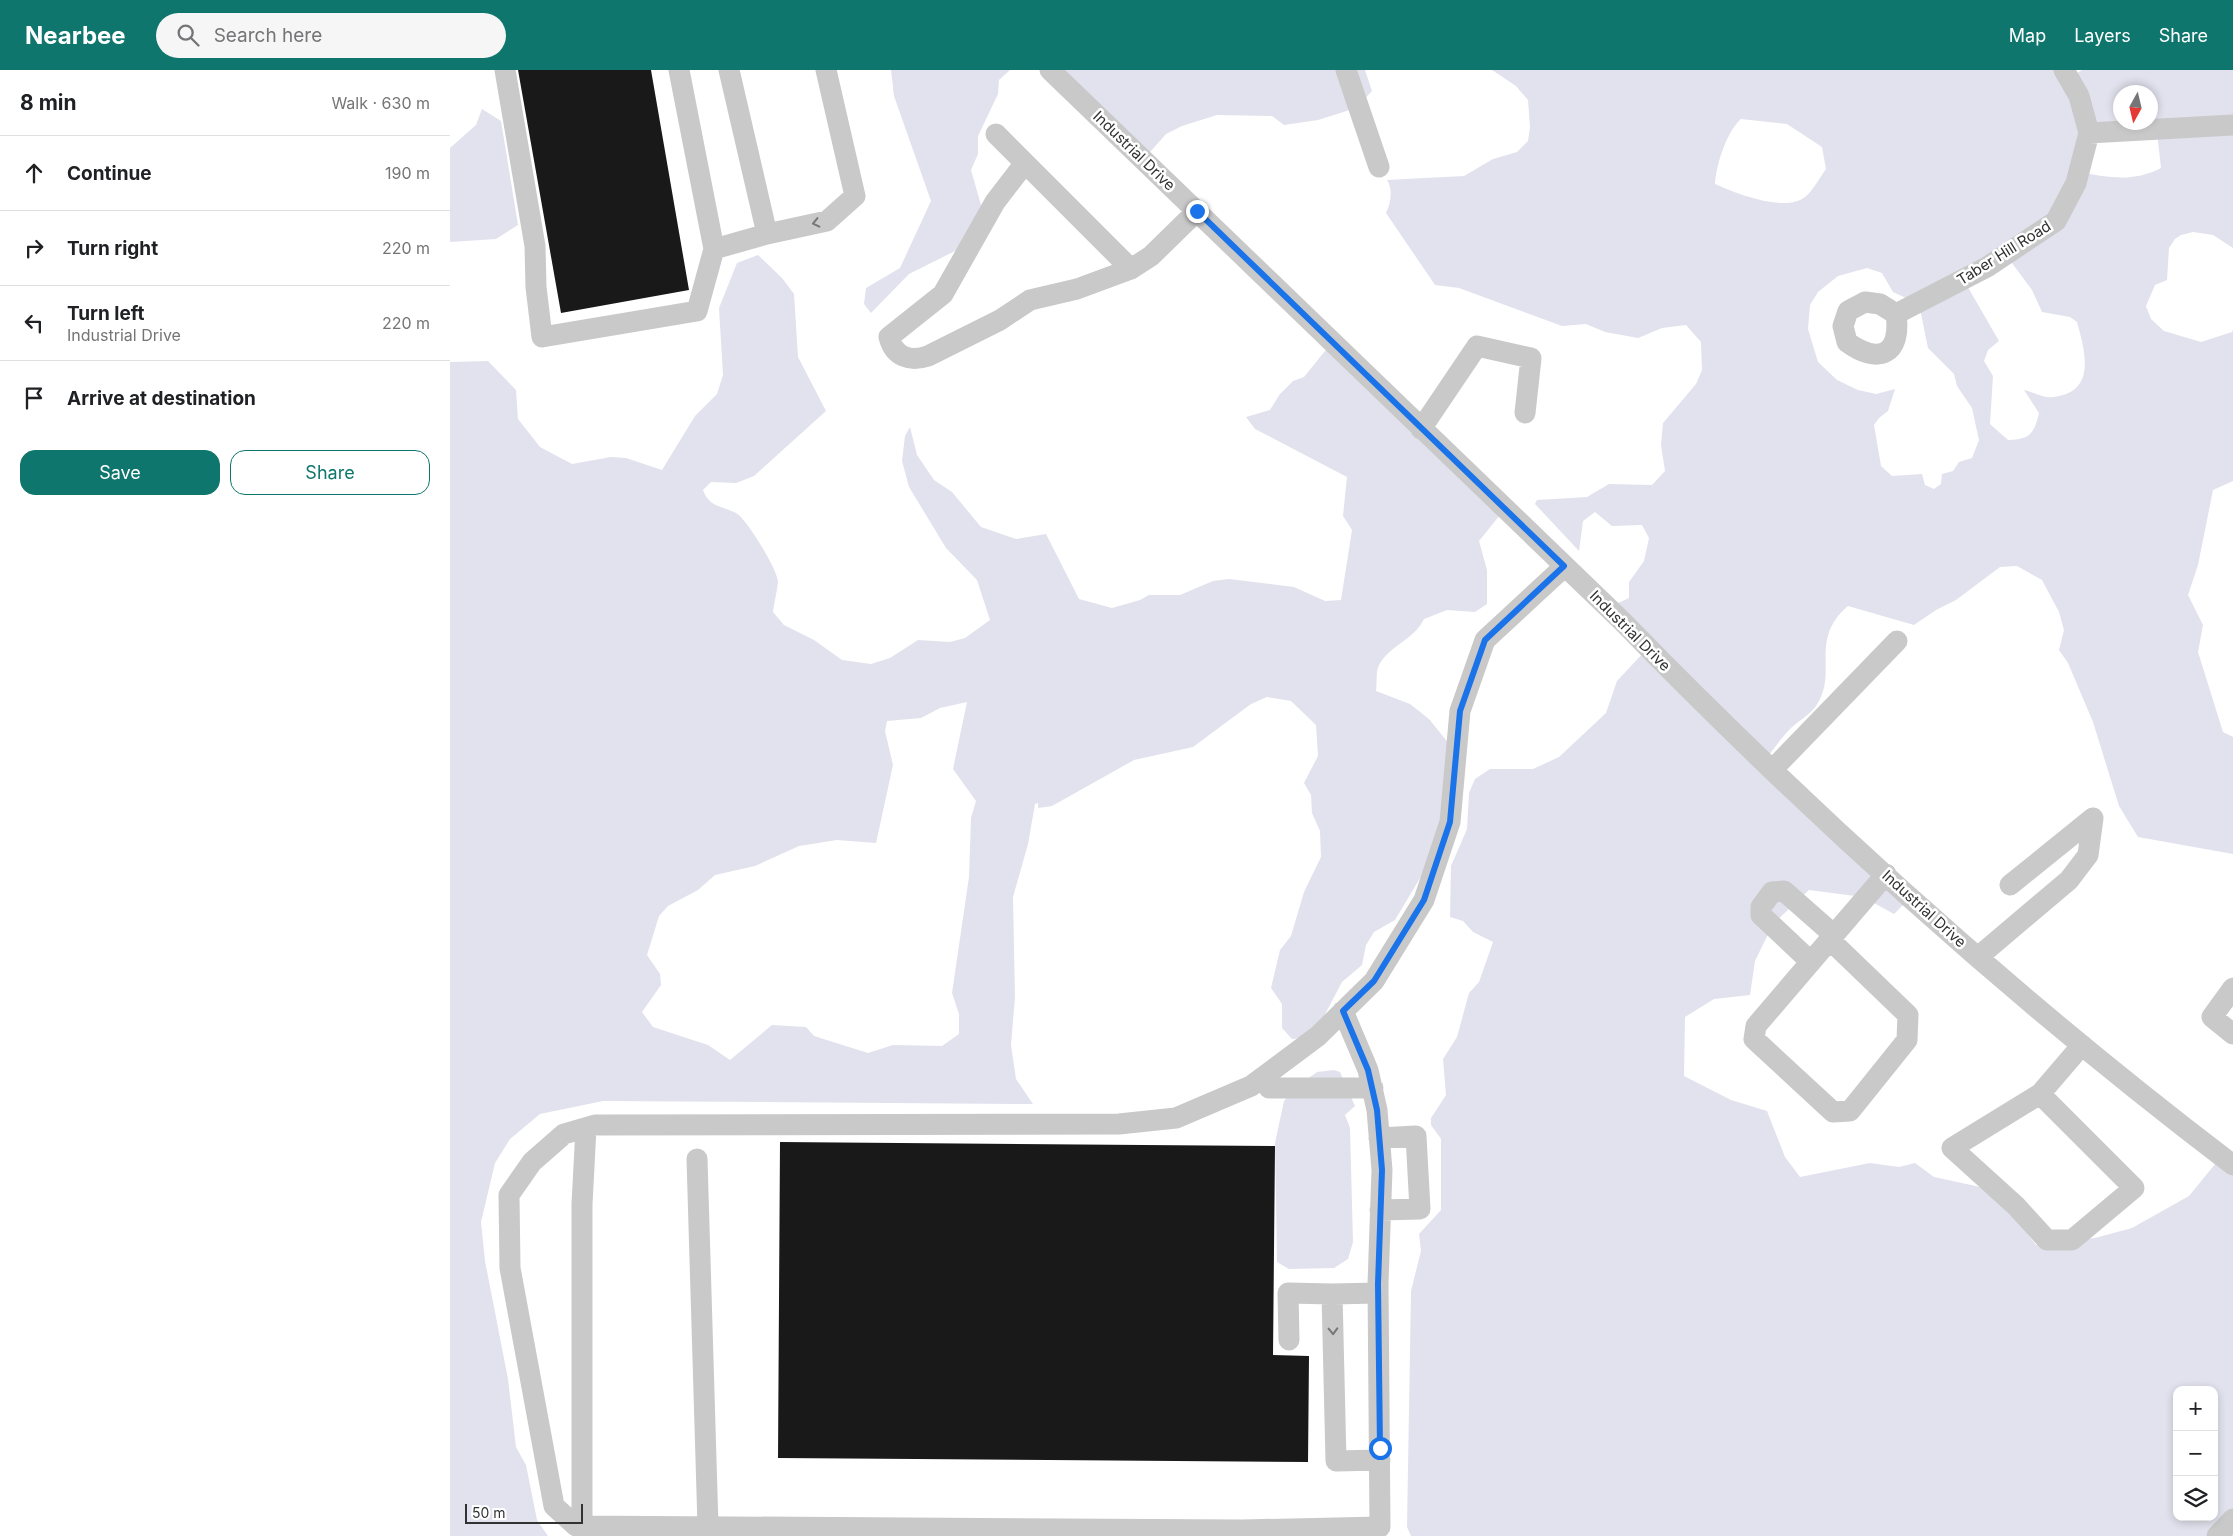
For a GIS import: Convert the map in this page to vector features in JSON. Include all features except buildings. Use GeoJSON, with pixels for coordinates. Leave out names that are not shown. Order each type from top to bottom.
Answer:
{"type":"FeatureCollection","features":[{"type":"Feature","properties":{"kind":"street"},"geometry":{"type":"LineString","coordinates":[[505,70],[535,246],[536,287],[542,338],[696,311],[714,249],[679,70]]}},
{"type":"Feature","properties":{"kind":"street"},"geometry":{"type":"LineString","coordinates":[[729,70],[767,234]]}},
{"type":"Feature","properties":{"kind":"street"},"geometry":{"type":"LineString","coordinates":[[714,249],[767,234],[826,221],[855,196],[826,70]]}},
{"type":"Feature","properties":{"kind":"street","name":"Industrial Drive"},"geometry":{"type":"LineString","coordinates":[[1050,70],[1622,621],[1706,708],[1772,770],[1978,958],[2082,1045],[2233,1165]]}},
{"type":"Feature","properties":{"kind":"street"},"geometry":{"type":"LineString","coordinates":[[1346,70],[1379,167]]}},
{"type":"Feature","properties":{"kind":"street","name":"Taber Hill Road"},"geometry":{"type":"LineString","coordinates":[[1896,314],[1987,267],[2056,221],[2076,183],[2089,133],[2079,96],[2064,70]]}},
{"type":"Feature","properties":{"kind":"street"},"geometry":{"type":"LineString","coordinates":[[2089,133],[2233,125]]}},
{"type":"Feature","properties":{"kind":"street"},"geometry":{"type":"LineString","coordinates":[[996,134],[1131,269]]}},
{"type":"Feature","properties":{"kind":"street"},"geometry":{"type":"LineString","coordinates":[[1025,163],[995,202],[943,294],[889,337],[891,344],[907,359],[915,360],[1000,320],[1030,300],[1077,289],[1131,269],[1151,256],[1197,211]]}},
{"type":"Feature","properties":{"kind":"street"},"geometry":{"type":"LineString","coordinates":[[1421,429],[1477,346],[1531,358],[1525,414]]}},
{"type":"Feature","properties":{"kind":"street"},"geometry":{"type":"LineString","coordinates":[[1343,1011],[1368,1070],[1382,1170],[1378,1293],[1380,1527],[1233,1530],[576,1526],[554,1506],[510,1268],[509,1195],[532,1162],[564,1134],[595,1125],[1119,1124],[1176,1118],[1251,1086],[1318,1036],[1343,1011],[1374,981],[1424,900],[1450,822],[1460,711],[1485,640],[1564,566]]}},
{"type":"Feature","properties":{"kind":"street"},"geometry":{"type":"LineString","coordinates":[[1772,770],[1897,641]]}},
{"type":"Feature","properties":{"kind":"street"},"geometry":{"type":"LineString","coordinates":[[1978,958],[2069,880],[2088,855],[2093,818],[2010,885]]}},
{"type":"Feature","properties":{"kind":"street"},"geometry":{"type":"LineString","coordinates":[[1811,962],[1761,915],[1761,907],[1772,892],[1784,891],[1832,938],[1908,1015],[1906,1040],[1850,1111],[1833,1112],[1754,1039],[1756,1026],[1832,938],[1886,874]]}},
{"type":"Feature","properties":{"kind":"street"},"geometry":{"type":"LineString","coordinates":[[2233,988],[2212,1017],[2233,1034]]}},
{"type":"Feature","properties":{"kind":"street"},"geometry":{"type":"LineString","coordinates":[[2040,1094],[2134,1188],[2072,1240],[2047,1240],[2016,1206],[1952,1148],[2040,1094],[2082,1045]]}},
{"type":"Feature","properties":{"kind":"street"},"geometry":{"type":"LineString","coordinates":[[1269,1088],[1372,1088]]}},
{"type":"Feature","properties":{"kind":"street"},"geometry":{"type":"LineString","coordinates":[[582,1526],[582,1204],[586,1128]]}},
{"type":"Feature","properties":{"kind":"street"},"geometry":{"type":"LineString","coordinates":[[1379,1138],[1416,1136],[1420,1209],[1380,1210]]}},
{"type":"Feature","properties":{"kind":"street"},"geometry":{"type":"LineString","coordinates":[[697,1159],[708,1526]]}},
{"type":"Feature","properties":{"kind":"street"},"geometry":{"type":"LineString","coordinates":[[1289,1340],[1288,1293],[1378,1293]]}},
{"type":"Feature","properties":{"kind":"street"},"geometry":{"type":"LineString","coordinates":[[1332,1294],[1336,1461],[1380,1460]]}},
{"type":"Feature","properties":{"kind":"street"},"geometry":{"type":"LineString","coordinates":[[2217,1536],[2233,1519]]}},
{"type":"Feature","properties":{"kind":"shaded area"},"geometry":{"type":"Polygon","coordinates":[[[891,70],[1010,70],[999,80],[998,94],[978,136],[978,154],[971,170],[983,212],[957,250],[909,274],[871,313],[864,304],[866,288],[900,268],[931,201],[894,96],[891,70]]]}},
{"type":"Feature","properties":{"kind":"shaded area"},"geometry":{"type":"Polygon","coordinates":[[[1053,70],[1365,70],[1372,91],[1356,108],[1318,120],[1284,125],[1272,116],[1217,115],[1182,126],[1166,134],[1144,159],[1053,70]]]}},
{"type":"Feature","properties":{"kind":"shaded area"},"geometry":{"type":"Polygon","coordinates":[[[1492,70],[2061,70],[2069,78],[2082,70],[2233,70],[2233,248],[2213,235],[2193,232],[2181,235],[2175,239],[2169,248],[2167,280],[2155,285],[2146,306],[2151,319],[2164,331],[2201,342],[2232,332],[2233,330],[2233,481],[2213,490],[2198,565],[2188,595],[2203,625],[2198,652],[2223,732],[2233,737],[2233,854],[2138,837],[2119,806],[2093,722],[2068,663],[2059,650],[2064,630],[2059,612],[2042,580],[2017,566],[2000,567],[1956,600],[1936,610],[1914,625],[1848,606],[1836,619],[1829,631],[1826,644],[1825,681],[1822,694],[1816,706],[1793,726],[1765,760],[1910,898],[1894,914],[1863,897],[1809,890],[1773,924],[1755,961],[1750,995],[1714,999],[1685,1017],[1684,1076],[1731,1100],[1767,1111],[1785,1157],[1800,1177],[1870,1163],[1899,1167],[1915,1163],[1934,1177],[1994,1190],[2036,1245],[2095,1238],[2132,1228],[2189,1196],[2220,1158],[2233,1167],[2233,1536],[1411,1536],[1407,1527],[1411,1291],[1421,1251],[1419,1234],[1441,1210],[1441,1139],[1431,1125],[1431,1118],[1446,1095],[1443,1059],[1457,1037],[1469,993],[1479,982],[1493,942],[1473,932],[1463,921],[1450,917],[1451,866],[1467,829],[1469,793],[1475,779],[1490,769],[1533,769],[1559,757],[1606,713],[1617,681],[1645,651],[1605,609],[1629,598],[1629,582],[1644,561],[1649,538],[1642,525],[1612,526],[1595,512],[1583,521],[1579,551],[1535,504],[1537,500],[1587,497],[1609,484],[1652,485],[1665,471],[1661,445],[1663,423],[1696,384],[1702,370],[1701,342],[1686,325],[1662,328],[1638,338],[1605,332],[1586,324],[1562,326],[1459,288],[1435,285],[1386,213],[1391,196],[1387,180],[1464,176],[1493,159],[1517,152],[1528,141],[1530,127],[1528,100],[1516,86],[1492,70]],[[1741,119],[1736,124],[1723,149],[1715,184],[1760,200],[1785,203],[1805,197],[1814,188],[1826,169],[1822,147],[1787,124],[1741,119]],[[2157,132],[2090,135],[2081,172],[2121,178],[2141,175],[2161,168],[2157,132]],[[2006,255],[1962,277],[1999,341],[1988,350],[1984,361],[1993,376],[1990,424],[2008,440],[2026,437],[2033,431],[2035,426],[2039,413],[2024,390],[2051,397],[2068,394],[2077,387],[2082,379],[2085,357],[2077,322],[2070,317],[2042,312],[2032,290],[2006,255]],[[1867,268],[1838,276],[1818,292],[1810,305],[1808,329],[1818,362],[1837,380],[1858,390],[1876,394],[1895,389],[1888,411],[1874,425],[1881,466],[1892,476],[1922,474],[1925,485],[1934,489],[1941,484],[1942,474],[1953,471],[1959,462],[1972,458],[1979,440],[1972,408],[1957,386],[1954,374],[1928,348],[1919,304],[1893,292],[1882,273],[1867,268]]]}},
{"type":"Feature","properties":{"kind":"shaded area"},"geometry":{"type":"Polygon","coordinates":[[[482,109],[501,121],[518,225],[496,239],[450,242],[450,148],[476,125],[482,109]]]}},
{"type":"Feature","properties":{"kind":"shaded area"},"geometry":{"type":"Polygon","coordinates":[[[758,255],[782,278],[794,294],[798,357],[826,411],[754,476],[736,483],[711,482],[703,490],[712,503],[741,517],[761,545],[777,576],[778,582],[773,612],[784,625],[814,640],[842,660],[871,664],[890,658],[918,640],[950,642],[965,638],[990,620],[977,580],[946,548],[909,487],[902,461],[905,436],[910,427],[917,455],[934,480],[952,492],[981,527],[1016,539],[1046,534],[1079,599],[1112,608],[1140,600],[1149,595],[1180,595],[1213,581],[1229,579],[1294,587],[1325,601],[1341,600],[1352,530],[1343,516],[1347,477],[1255,429],[1246,417],[1270,410],[1280,394],[1293,381],[1304,377],[1329,346],[1500,515],[1479,541],[1487,570],[1487,604],[1475,612],[1447,610],[1424,619],[1414,632],[1382,660],[1377,669],[1376,691],[1410,704],[1429,719],[1450,745],[1455,762],[1432,858],[1395,920],[1374,932],[1366,945],[1362,965],[1342,982],[1323,1018],[1301,1038],[1292,1039],[1282,1028],[1282,1004],[1271,988],[1280,950],[1291,936],[1304,892],[1321,857],[1320,831],[1312,813],[1311,795],[1304,783],[1318,756],[1316,725],[1291,701],[1267,697],[1251,704],[1193,747],[1134,760],[1052,806],[1038,808],[1038,803],[1035,804],[1028,844],[1013,897],[1015,997],[1011,1045],[1016,1079],[1033,1104],[603,1101],[540,1114],[510,1139],[495,1163],[481,1222],[485,1261],[508,1379],[516,1447],[526,1465],[537,1520],[548,1536],[450,1536],[450,362],[488,361],[516,390],[518,419],[540,447],[572,464],[611,457],[626,458],[662,470],[695,416],[717,394],[723,375],[719,308],[737,263],[758,255]],[[967,702],[940,708],[921,718],[887,721],[885,731],[893,765],[876,843],[837,840],[799,846],[755,866],[715,875],[698,890],[668,906],[659,916],[647,955],[660,974],[661,985],[642,1012],[653,1027],[708,1045],[730,1060],[772,1025],[806,1027],[814,1036],[868,1053],[893,1045],[942,1046],[959,1034],[959,1014],[952,993],[969,877],[971,818],[976,801],[953,769],[967,702]]]}},
{"type":"Feature","properties":{"kind":"shaded area"},"geometry":{"type":"Polygon","coordinates":[[[1334,1070],[1340,1072],[1355,1106],[1345,1115],[1350,1128],[1353,1242],[1348,1259],[1334,1268],[1289,1269],[1277,1262],[1275,1143],[1284,1101],[1296,1087],[1317,1072],[1334,1070]]]}},
{"type":"Feature","properties":{"kind":"route"},"geometry":{"type":"LineString","coordinates":[[1197,211],[1564,566],[1485,640],[1460,711],[1450,822],[1424,900],[1374,981],[1343,1011],[1368,1070],[1377,1110],[1382,1170],[1378,1284],[1380,1448]]}}]}
